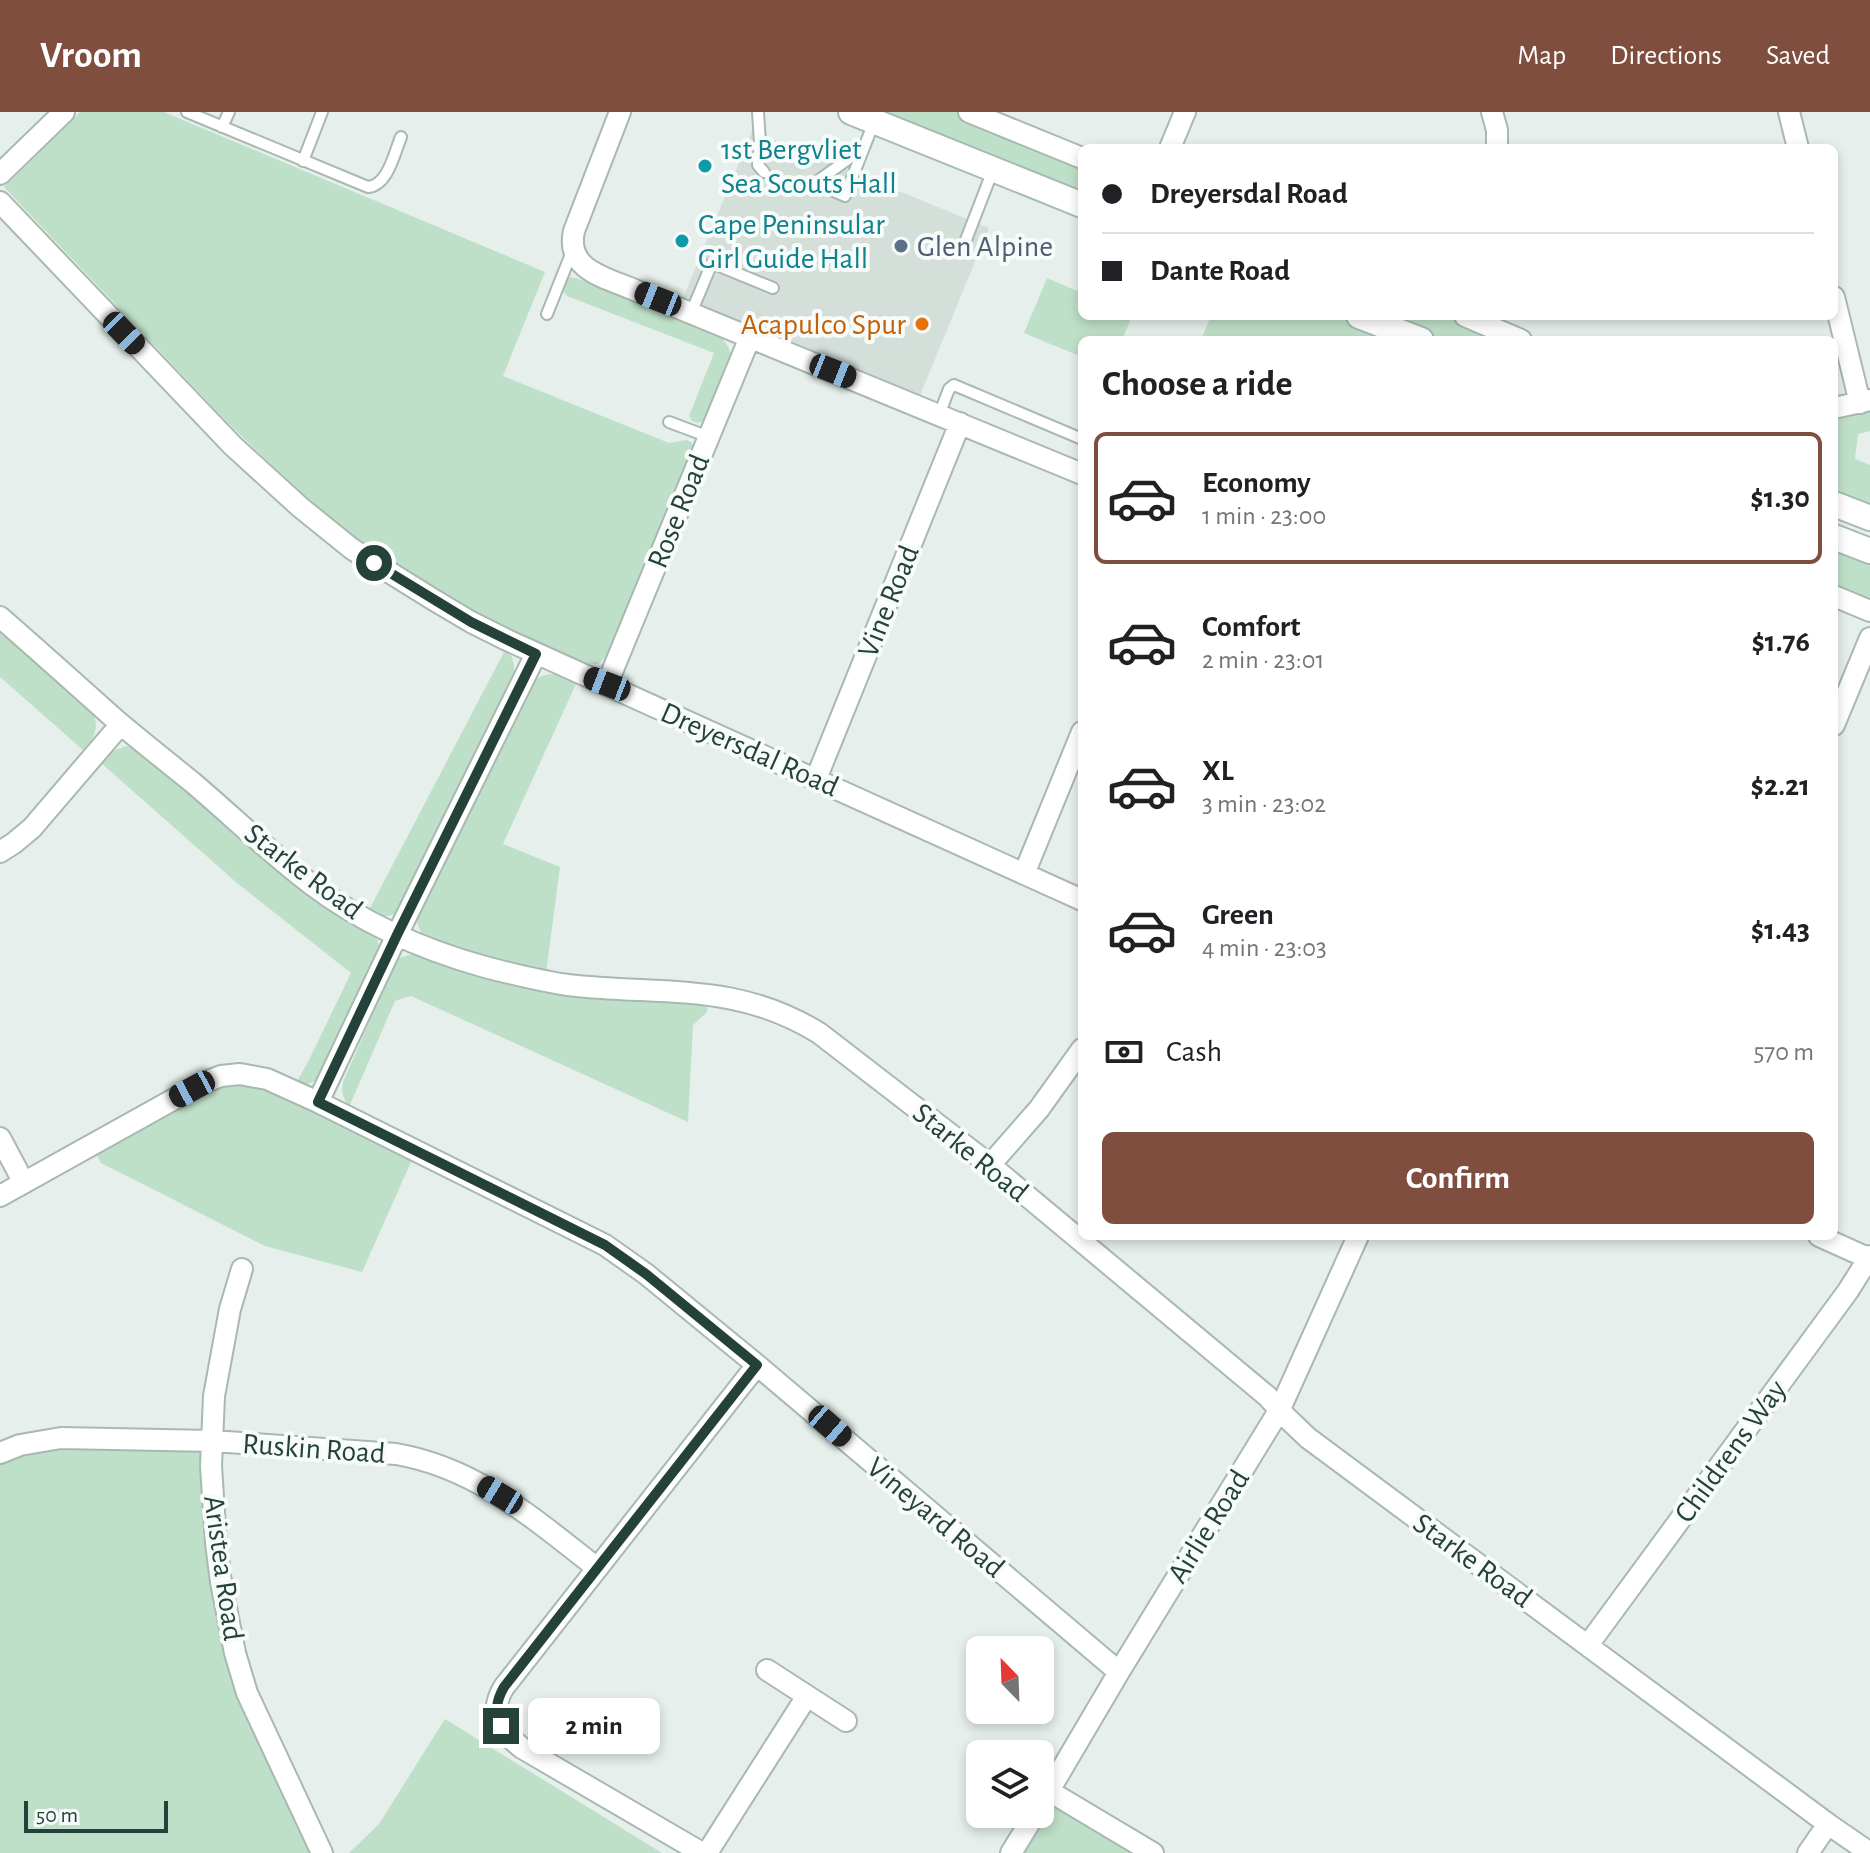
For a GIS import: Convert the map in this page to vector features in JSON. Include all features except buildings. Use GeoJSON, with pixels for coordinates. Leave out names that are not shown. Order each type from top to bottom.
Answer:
{"type":"FeatureCollection","features":[{"type":"Feature","properties":{"kind":"main road"},"geometry":{"type":"LineString","coordinates":[[851,112],[1078,203]]}},
{"type":"Feature","properties":{"kind":"main road"},"geometry":{"type":"LineString","coordinates":[[1362,320],[1385,336]]}},
{"type":"Feature","properties":{"kind":"main road"},"geometry":{"type":"LineString","coordinates":[[1367,320],[1410,336]]}},
{"type":"Feature","properties":{"kind":"main road"},"geometry":{"type":"LineString","coordinates":[[1838,506],[1870,518]]}},
{"type":"Feature","properties":{"kind":"main road"},"geometry":{"type":"LineString","coordinates":[[1838,539],[1870,551]]}},
{"type":"Feature","properties":{"kind":"street"},"geometry":{"type":"LineString","coordinates":[[0,174],[64,112]]}},
{"type":"Feature","properties":{"kind":"street"},"geometry":{"type":"LineString","coordinates":[[620,112],[574,231],[573,248],[581,264],[589,271],[1078,472]]}},
{"type":"Feature","properties":{"kind":"street"},"geometry":{"type":"LineString","coordinates":[[969,112],[1078,156]]}},
{"type":"Feature","properties":{"kind":"street"},"geometry":{"type":"LineString","coordinates":[[1172,144],[1185,112]]}},
{"type":"Feature","properties":{"kind":"street"},"geometry":{"type":"LineString","coordinates":[[1492,112],[1497,144]]}},
{"type":"Feature","properties":{"kind":"street"},"geometry":{"type":"LineString","coordinates":[[1789,112],[1797,144]]}},
{"type":"Feature","properties":{"kind":"street","name":"Dreyersdal Road"},"geometry":{"type":"LineString","coordinates":[[0,202],[233,446],[352,549],[471,622],[536,654],[1078,898]]}},
{"type":"Feature","properties":{"kind":"street"},"geometry":{"type":"LineString","coordinates":[[1838,310],[1865,401],[1838,407]]}},
{"type":"Feature","properties":{"kind":"street"},"geometry":{"type":"LineString","coordinates":[[1474,320],[1512,336]]}},
{"type":"Feature","properties":{"kind":"street","name":"Rose Road"},"geometry":{"type":"LineString","coordinates":[[607,684],[750,337]]}},
{"type":"Feature","properties":{"kind":"street","name":"Vine Road"},"geometry":{"type":"LineString","coordinates":[[816,779],[960,423]]}},
{"type":"Feature","properties":{"kind":"street"},"geometry":{"type":"LineString","coordinates":[[1838,598],[1870,611]]}},
{"type":"Feature","properties":{"kind":"street","name":"Starke Road"},"geometry":{"type":"LineString","coordinates":[[0,617],[312,885],[349,909],[397,935],[484,967],[570,985],[693,992],[735,998],[796,1019],[819,1033],[990,1165],[1078,1238]]}},
{"type":"Feature","properties":{"kind":"street"},"geometry":{"type":"LineString","coordinates":[[1838,715],[1870,638]]}},
{"type":"Feature","properties":{"kind":"street"},"geometry":{"type":"LineString","coordinates":[[318,1102],[536,654]]}},
{"type":"Feature","properties":{"kind":"street"},"geometry":{"type":"LineString","coordinates":[[0,852],[32,828],[121,724]]}},
{"type":"Feature","properties":{"kind":"street"},"geometry":{"type":"LineString","coordinates":[[1024,874],[1078,742]]}},
{"type":"Feature","properties":{"kind":"street"},"geometry":{"type":"LineString","coordinates":[[990,1165],[1039,1109],[1078,1055]]}},
{"type":"Feature","properties":{"kind":"street","name":"Vineyard Road"},"geometry":{"type":"LineString","coordinates":[[0,1196],[221,1076],[240,1074],[258,1077],[318,1102],[605,1245],[646,1274],[1119,1672]]}},
{"type":"Feature","properties":{"kind":"street"},"geometry":{"type":"LineString","coordinates":[[0,1138],[24,1183]]}},
{"type":"Feature","properties":{"kind":"street","name":"Starke Road"},"geometry":{"type":"LineString","coordinates":[[1080,1240],[1267,1396],[1308,1438],[1870,1853]]}},
{"type":"Feature","properties":{"kind":"street","name":"Airlie Road"},"geometry":{"type":"LineString","coordinates":[[1054,1783],[1280,1409],[1356,1240]]}},
{"type":"Feature","properties":{"kind":"street"},"geometry":{"type":"LineString","coordinates":[[1828,1240],[1870,1258]]}},
{"type":"Feature","properties":{"kind":"street","name":"Childrens Way"},"geometry":{"type":"LineString","coordinates":[[1588,1645],[1870,1258]]}},
{"type":"Feature","properties":{"kind":"street","name":"Aristea Road"},"geometry":{"type":"LineString","coordinates":[[242,1269],[230,1309],[214,1396],[211,1466],[216,1543],[226,1611],[247,1693],[322,1853]]}},
{"type":"Feature","properties":{"kind":"street"},"geometry":{"type":"LineString","coordinates":[[757,1365],[504,1687],[496,1705],[505,1733],[522,1748],[704,1853],[807,1696]]}},
{"type":"Feature","properties":{"kind":"street","name":"Ruskin Road"},"geometry":{"type":"LineString","coordinates":[[0,1453],[20,1445],[61,1438],[213,1441],[396,1454],[468,1476],[500,1495],[597,1568]]}},
{"type":"Feature","properties":{"kind":"street"},"geometry":{"type":"LineString","coordinates":[[767,1670],[846,1721]]}},
{"type":"Feature","properties":{"kind":"street"},"geometry":{"type":"LineString","coordinates":[[1054,1803],[1153,1853]]}},
{"type":"Feature","properties":{"kind":"street"},"geometry":{"type":"LineString","coordinates":[[1808,1853],[1828,1824]]}},
{"type":"Feature","properties":{"kind":"street"},"geometry":{"type":"LineString","coordinates":[[1011,1853],[1026,1828]]}},
{"type":"Feature","properties":{"kind":"lane"},"geometry":{"type":"LineString","coordinates":[[187,112],[371,187],[384,178],[401,137]]}},
{"type":"Feature","properties":{"kind":"lane"},"geometry":{"type":"LineString","coordinates":[[222,127],[229,112]]}},
{"type":"Feature","properties":{"kind":"lane"},"geometry":{"type":"LineString","coordinates":[[303,161],[322,112]]}},
{"type":"Feature","properties":{"kind":"lane"},"geometry":{"type":"LineString","coordinates":[[758,112],[758,165],[764,172]]}},
{"type":"Feature","properties":{"kind":"lane"},"geometry":{"type":"LineString","coordinates":[[815,183],[845,196],[874,122]]}},
{"type":"Feature","properties":{"kind":"lane"},"geometry":{"type":"LineString","coordinates":[[800,186],[815,183],[864,148]]}},
{"type":"Feature","properties":{"kind":"lane"},"geometry":{"type":"LineString","coordinates":[[964,245],[993,170]]}},
{"type":"Feature","properties":{"kind":"lane"},"geometry":{"type":"LineString","coordinates":[[547,314],[573,248]]}},
{"type":"Feature","properties":{"kind":"lane"},"geometry":{"type":"LineString","coordinates":[[691,313],[712,263],[773,288]]}},
{"type":"Feature","properties":{"kind":"lane"},"geometry":{"type":"LineString","coordinates":[[939,415],[949,389],[954,385],[1078,437]]}},
{"type":"Feature","properties":{"kind":"lane"},"geometry":{"type":"LineString","coordinates":[[669,422],[709,437]]}},
{"type":"Feature","properties":{"kind":"shaded area"},"geometry":{"type":"Polygon","coordinates":[[[752,131],[989,228],[916,405],[679,308],[752,131]]]}},
{"type":"Feature","properties":{"kind":"green space"},"geometry":{"type":"Polygon","coordinates":[[[80,112],[164,112],[545,272],[503,376],[669,443],[686,440],[694,447],[610,653],[598,664],[583,664],[436,595],[360,544],[308,501],[225,420],[4,187],[80,112]]]}},
{"type":"Feature","properties":{"kind":"green space"},"geometry":{"type":"Polygon","coordinates":[[[851,112],[969,112],[1078,156],[1078,203],[851,112]]]}},
{"type":"Feature","properties":{"kind":"green space"},"geometry":{"type":"Polygon","coordinates":[[[570,277],[717,335],[725,342],[731,357],[705,420],[698,423],[689,416],[714,353],[567,296],[562,285],[570,277]]]}},
{"type":"Feature","properties":{"kind":"green space"},"geometry":{"type":"Polygon","coordinates":[[[1047,278],[1078,291],[1078,320],[1130,320],[1124,336],[1078,336],[1078,355],[1024,333],[1047,278]]]}},
{"type":"Feature","properties":{"kind":"green space"},"geometry":{"type":"Polygon","coordinates":[[[1209,320],[1359,320],[1385,336],[1203,336],[1209,320]]]}},
{"type":"Feature","properties":{"kind":"green space"},"geometry":{"type":"Polygon","coordinates":[[[1369,320],[1474,320],[1512,336],[1411,336],[1369,320]]]}},
{"type":"Feature","properties":{"kind":"green space"},"geometry":{"type":"Polygon","coordinates":[[[1870,400],[1870,431],[1858,434],[1855,459],[1870,465],[1870,518],[1838,506],[1838,407],[1870,400]]]}},
{"type":"Feature","properties":{"kind":"green space"},"geometry":{"type":"Polygon","coordinates":[[[1838,539],[1870,551],[1870,611],[1838,598],[1838,539]]]}},
{"type":"Feature","properties":{"kind":"green space"},"geometry":{"type":"Polygon","coordinates":[[[0,626],[90,707],[96,730],[83,750],[0,677],[0,626]]]}},
{"type":"Feature","properties":{"kind":"green space"},"geometry":{"type":"Polygon","coordinates":[[[504,652],[511,655],[513,662],[512,682],[401,908],[389,916],[381,916],[369,910],[504,652]]]}},
{"type":"Feature","properties":{"kind":"green space"},"geometry":{"type":"Polygon","coordinates":[[[561,675],[576,684],[503,844],[560,867],[546,973],[486,959],[422,935],[417,922],[529,687],[539,678],[561,675]]]}},
{"type":"Feature","properties":{"kind":"green space"},"geometry":{"type":"Polygon","coordinates":[[[126,746],[143,753],[307,893],[377,939],[378,953],[318,1078],[313,1082],[296,1083],[351,973],[237,883],[101,763],[110,752],[126,746]]]}},
{"type":"Feature","properties":{"kind":"green space"},"geometry":{"type":"Polygon","coordinates":[[[413,954],[499,982],[568,994],[708,1004],[707,1012],[693,1025],[688,1122],[411,996],[395,1001],[349,1107],[343,1095],[343,1082],[395,963],[399,958],[413,954]]]}},
{"type":"Feature","properties":{"kind":"green space"},"geometry":{"type":"Polygon","coordinates":[[[236,1075],[415,1153],[362,1272],[265,1246],[101,1163],[92,1145],[236,1075]]]}},
{"type":"Feature","properties":{"kind":"green space"},"geometry":{"type":"Polygon","coordinates":[[[61,1441],[212,1445],[235,1653],[322,1853],[0,1853],[0,1456],[61,1441]]]}},
{"type":"Feature","properties":{"kind":"green space"},"geometry":{"type":"Polygon","coordinates":[[[445,1719],[662,1853],[349,1853],[379,1824],[445,1719]]]}},
{"type":"Feature","properties":{"kind":"green space"},"geometry":{"type":"Polygon","coordinates":[[[1054,1796],[1151,1853],[1012,1853],[1028,1828],[1054,1828],[1054,1796]]]}},
{"type":"Feature","properties":{"kind":"place","name":"1st Bergvliet Sea Scouts Hall"},"geometry":{"type":"Point","coordinates":[705,166]}},
{"type":"Feature","properties":{"kind":"place","name":"Cape Peninsular Girl Guide Hall"},"geometry":{"type":"Point","coordinates":[682,241]}},
{"type":"Feature","properties":{"kind":"place","name":"Glen Alpine"},"geometry":{"type":"Point","coordinates":[901,246]}},
{"type":"Feature","properties":{"kind":"place","name":"Acapulco Spur"},"geometry":{"type":"Point","coordinates":[922,324]}},
{"type":"Feature","properties":{"kind":"route"},"geometry":{"type":"LineString","coordinates":[[374,563],[471,622],[536,654],[318,1102],[605,1245],[646,1274],[757,1365],[504,1687],[496,1705],[501,1726]]}}]}
